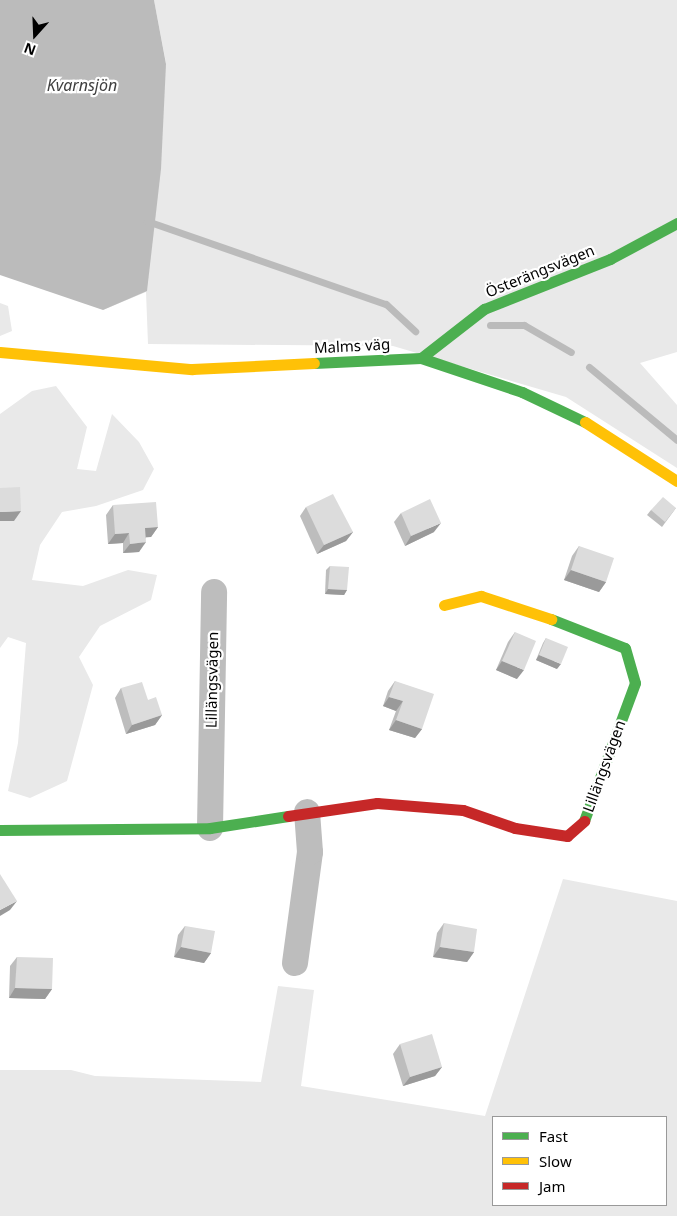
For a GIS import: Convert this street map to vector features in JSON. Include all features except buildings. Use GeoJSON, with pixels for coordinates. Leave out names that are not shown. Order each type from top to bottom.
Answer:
{"type":"FeatureCollection","features":[{"type":"Feature","properties":{"kind":"street","name":"Österängsvägen"},"geometry":{"type":"LineString","coordinates":[[422,358],[484,309],[610,259],[677,223]]}},
{"type":"Feature","properties":{"kind":"street","name":"Malms väg"},"geometry":{"type":"LineString","coordinates":[[0,352],[192,369],[422,358],[522,392],[593,425],[677,481]]}},
{"type":"Feature","properties":{"kind":"street","name":"Lillängsvägen"},"geometry":{"type":"LineString","coordinates":[[210,828],[214,592]]}},
{"type":"Feature","properties":{"kind":"street","name":"Lillängsvägen"},"geometry":{"type":"LineString","coordinates":[[0,830],[210,828],[307,812],[377,804],[417,804],[463,810],[515,828],[549,835],[567,836],[584,821],[635,683],[625,648],[580,629],[481,596],[444,605]]}},
{"type":"Feature","properties":{"kind":"street"},"geometry":{"type":"LineString","coordinates":[[295,963],[310,852],[307,812]]}},
{"type":"Feature","properties":{"kind":"shaded area"},"geometry":{"type":"Polygon","coordinates":[[[154,0],[677,0],[677,352],[640,363],[677,405],[677,468],[566,397],[393,346],[148,344],[146,292],[103,310],[166,63],[154,0]]]}},
{"type":"Feature","properties":{"kind":"shaded area"},"geometry":{"type":"Polygon","coordinates":[[[0,303],[8,306],[12,331],[0,336],[0,303]]]}},
{"type":"Feature","properties":{"kind":"shaded area"},"geometry":{"type":"Polygon","coordinates":[[[56,386],[87,427],[77,469],[96,471],[112,414],[139,442],[154,469],[143,490],[96,506],[62,512],[40,545],[32,580],[83,586],[128,570],[157,575],[151,600],[100,626],[79,657],[93,685],[67,781],[30,798],[8,791],[18,743],[26,643],[8,637],[0,648],[0,414],[32,391],[56,386]]]}},
{"type":"Feature","properties":{"kind":"shaded area"},"geometry":{"type":"Polygon","coordinates":[[[563,879],[677,901],[677,1216],[0,1216],[0,1070],[71,1070],[95,1076],[261,1082],[278,986],[314,990],[301,1086],[485,1116],[563,879]]]}},
{"type":"Feature","properties":{"kind":"water","name":"Kvarnsjön"},"geometry":{"type":"Polygon","coordinates":[[[0,0],[154,0],[166,64],[161,169],[147,291],[103,310],[0,275],[0,0]]]}},
{"type":"Feature","properties":{"kind":"waterway"},"geometry":{"type":"LineString","coordinates":[[147,221],[386,304],[415,331]]}},
{"type":"Feature","properties":{"kind":"waterway"},"geometry":{"type":"LineString","coordinates":[[490,325],[524,325],[571,352]]}},
{"type":"Feature","properties":{"kind":"waterway"},"geometry":{"type":"LineString","coordinates":[[589,367],[677,440]]}},
{"type":"Feature","properties":{"kind":"traffic: fast"},"geometry":{"type":"LineString","coordinates":[[421,358],[484,309],[610,259],[677,223]]}},
{"type":"Feature","properties":{"kind":"traffic: fast"},"geometry":{"type":"LineString","coordinates":[[314,363],[421,358],[522,392],[585,422]]}},
{"type":"Feature","properties":{"kind":"traffic: fast"},"geometry":{"type":"LineString","coordinates":[[551,619],[625,648],[635,683],[584,821]]}},
{"type":"Feature","properties":{"kind":"traffic: fast"},"geometry":{"type":"LineString","coordinates":[[0,830],[210,828],[288,816]]}},
{"type":"Feature","properties":{"kind":"traffic: slow"},"geometry":{"type":"LineString","coordinates":[[0,352],[192,369],[314,363]]}},
{"type":"Feature","properties":{"kind":"traffic: slow"},"geometry":{"type":"LineString","coordinates":[[585,422],[677,481]]}},
{"type":"Feature","properties":{"kind":"traffic: slow"},"geometry":{"type":"LineString","coordinates":[[444,605],[481,596],[551,619]]}},
{"type":"Feature","properties":{"kind":"traffic: jam"},"geometry":{"type":"LineString","coordinates":[[288,816],[377,803],[463,810],[515,828],[567,836],[584,821]]}}]}
